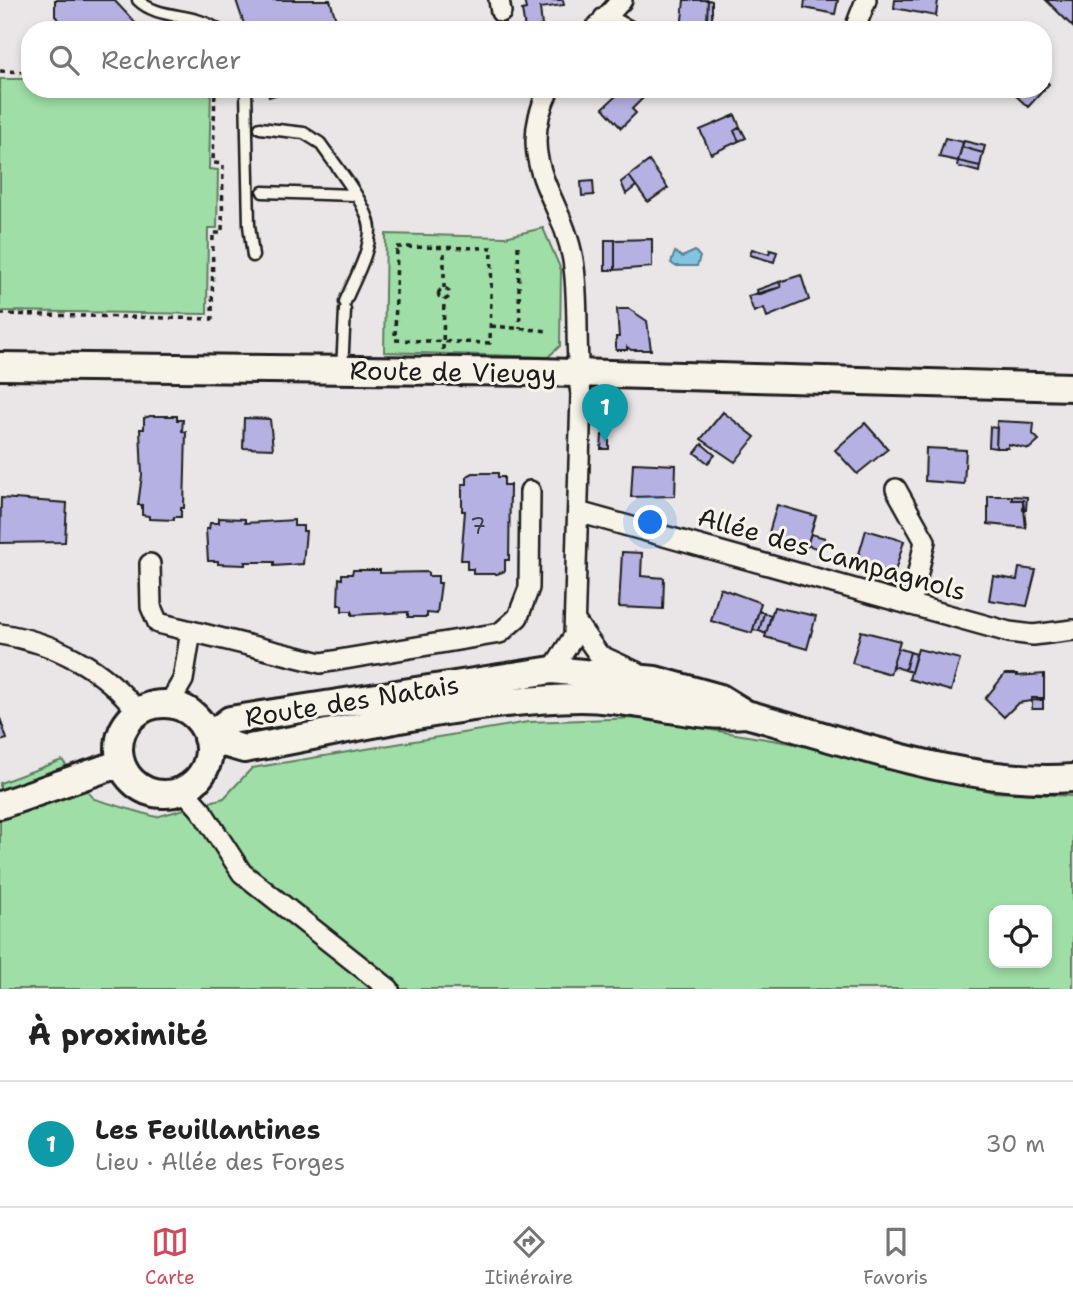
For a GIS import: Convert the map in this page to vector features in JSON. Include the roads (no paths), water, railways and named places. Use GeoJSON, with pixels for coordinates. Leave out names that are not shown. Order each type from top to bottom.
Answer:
{"type":"FeatureCollection","features":[{"type":"Feature","properties":{"kind":"street"},"geometry":{"type":"LineString","coordinates":[[602,21],[622,0]]}},
{"type":"Feature","properties":{"kind":"street"},"geometry":{"type":"LineString","coordinates":[[858,21],[866,0]]}},
{"type":"Feature","properties":{"kind":"street"},"geometry":{"type":"LineString","coordinates":[[491,704],[552,670],[574,636],[581,394],[572,256],[540,174],[537,150],[541,106],[545,98]]}},
{"type":"Feature","properties":{"kind":"street","name":"Route de Vieugy"},"geometry":{"type":"LineString","coordinates":[[0,366],[342,370],[443,355],[578,374],[1073,387]]}},
{"type":"Feature","properties":{"kind":"street"},"geometry":{"type":"LineString","coordinates":[[896,489],[925,541],[911,605]]}},
{"type":"Feature","properties":{"kind":"street"},"geometry":{"type":"LineString","coordinates":[[150,564],[151,607],[158,623],[321,663],[500,633],[518,617],[529,588],[530,491]]}},
{"type":"Feature","properties":{"kind":"street","name":"Allée des Campagnols"},"geometry":{"type":"LineString","coordinates":[[578,512],[1009,632],[1033,635],[1073,630]]}},
{"type":"Feature","properties":{"kind":"street"},"geometry":{"type":"LineString","coordinates":[[575,621],[599,655],[655,680]]}},
{"type":"Feature","properties":{"kind":"street"},"geometry":{"type":"LineString","coordinates":[[169,704],[183,680],[191,631]]}},
{"type":"Feature","properties":{"kind":"street"},"geometry":{"type":"LineString","coordinates":[[0,634],[26,638],[79,660],[123,693],[138,712]]}},
{"type":"Feature","properties":{"kind":"street","name":"Route des Natais"},"geometry":{"type":"LineString","coordinates":[[208,738],[230,720],[552,670],[655,680],[720,698],[746,714],[930,764],[1012,779],[1073,778]]}},
{"type":"Feature","properties":{"kind":"street","name":"Route des Natais"},"geometry":{"type":"LineString","coordinates":[[208,738],[244,749],[491,704],[583,698],[720,716],[746,714]]}},
{"type":"Feature","properties":{"kind":"street"},"geometry":{"type":"LineString","coordinates":[[158,704],[169,704],[186,710],[200,722],[208,738],[209,754],[204,769],[195,781],[183,790],[161,793],[139,787],[121,763],[121,735],[138,712],[158,704]]}},
{"type":"Feature","properties":{"kind":"street"},"geometry":{"type":"LineString","coordinates":[[0,805],[121,763]]}},
{"type":"Feature","properties":{"kind":"street"},"geometry":{"type":"LineString","coordinates":[[183,790],[201,810],[242,873],[389,989]]}},
{"type":"Feature","properties":{"kind":"lane"},"geometry":{"type":"LineString","coordinates":[[138,0],[151,9],[204,21]]}},
{"type":"Feature","properties":{"kind":"lane"},"geometry":{"type":"LineString","coordinates":[[246,98],[249,225],[253,256]]}},
{"type":"Feature","properties":{"kind":"lane"},"geometry":{"type":"LineString","coordinates":[[260,128],[313,137],[354,195],[370,229],[366,249],[345,306],[342,370]]}},
{"type":"Feature","properties":{"kind":"lane"},"geometry":{"type":"LineString","coordinates":[[263,192],[354,195]]}},
{"type":"Feature","properties":{"kind":"water"},"geometry":{"type":"Polygon","coordinates":[[[695,251],[700,257],[697,266],[675,266],[671,263],[675,252],[682,257],[695,251]]]}},
{"type":"Feature","properties":{"kind":"place","name":"Les Feuillantines"},"geometry":{"type":"Point","coordinates":[605,442]}}]}
